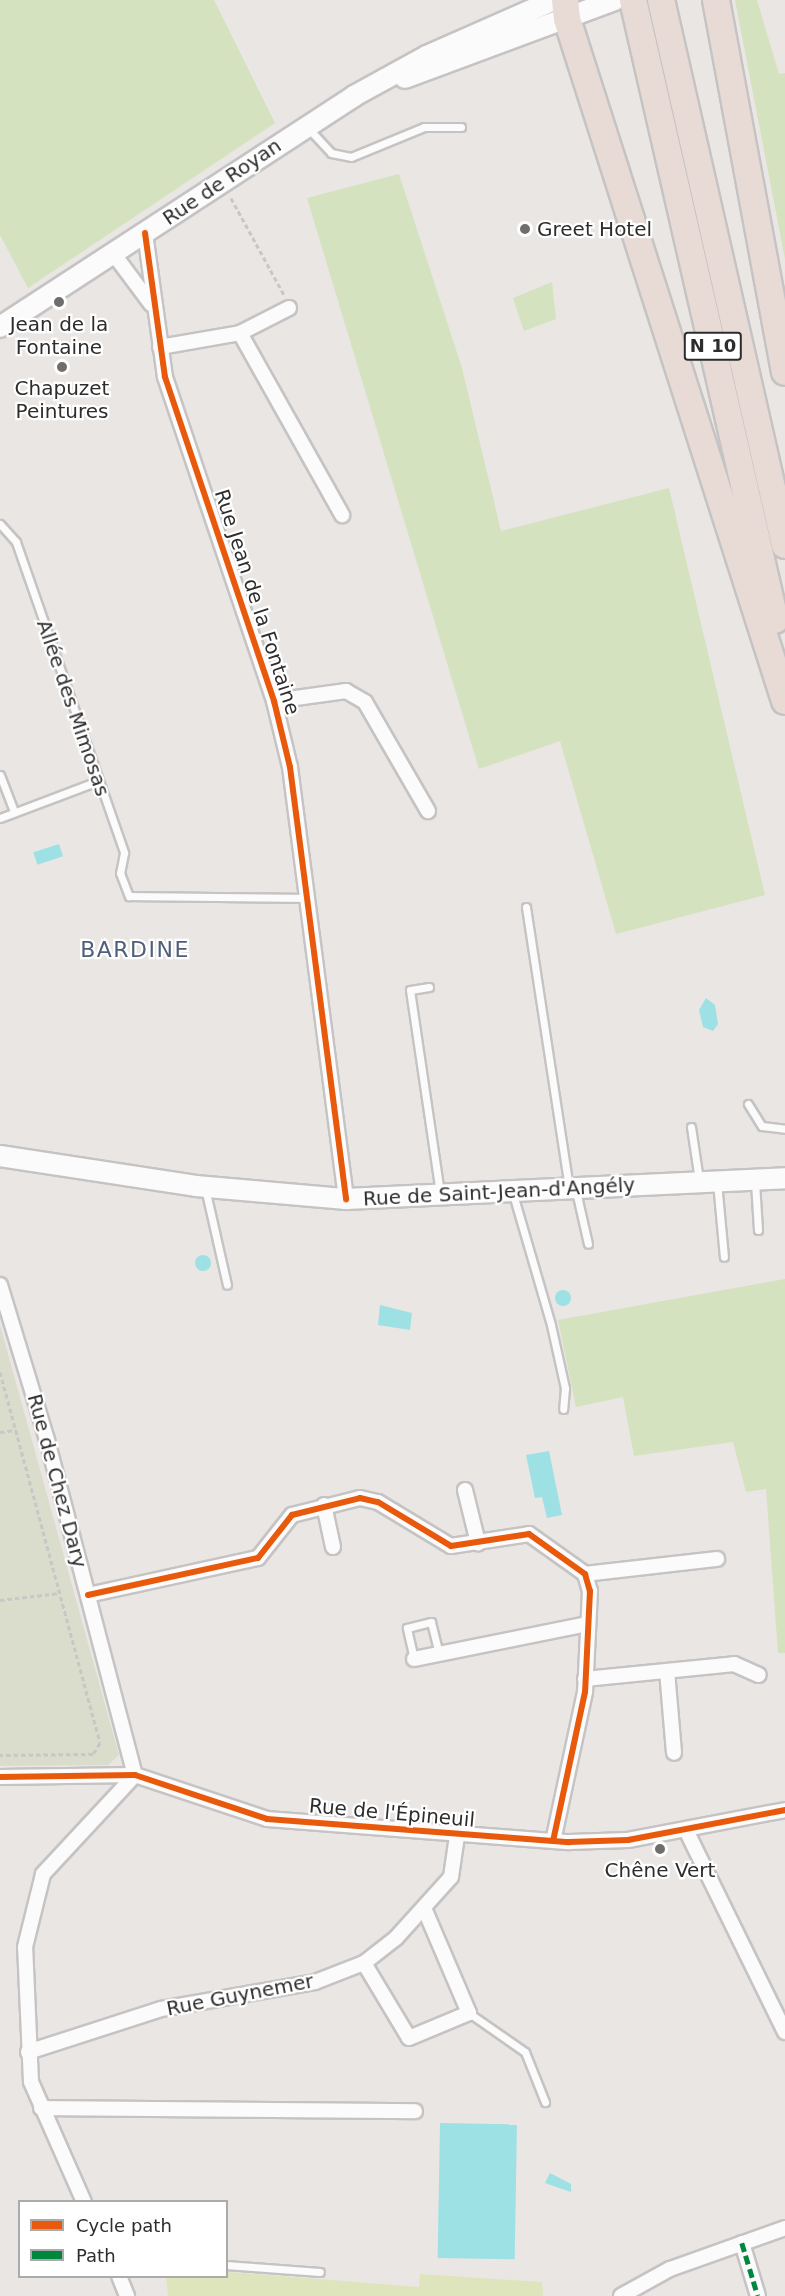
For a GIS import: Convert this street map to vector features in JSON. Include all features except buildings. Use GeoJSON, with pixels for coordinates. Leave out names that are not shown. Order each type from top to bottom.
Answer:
{"type":"FeatureCollection","features":[{"type":"Feature","properties":{"kind":"highway","name":"N 10"},"geometry":{"type":"LineString","coordinates":[[633,0],[785,666]]}},
{"type":"Feature","properties":{"kind":"highway"},"geometry":{"type":"LineString","coordinates":[[716,0],[785,372]]}},
{"type":"Feature","properties":{"kind":"highway"},"geometry":{"type":"LineString","coordinates":[[562,6],[785,701]]}},
{"type":"Feature","properties":{"kind":"highway","name":"N 10"},"geometry":{"type":"LineString","coordinates":[[663,8],[785,545]]}},
{"type":"Feature","properties":{"kind":"main road","name":"Rue de Royan"},"geometry":{"type":"LineString","coordinates":[[0,327],[354,96],[562,6],[615,0]]}},
{"type":"Feature","properties":{"kind":"main road","name":"Rue de Saint-Jean-d'Angély"},"geometry":{"type":"LineString","coordinates":[[0,1156],[205,1187],[346,1199],[512,1193],[785,1178]]}},
{"type":"Feature","properties":{"kind":"street","name":"Rue Jean de la Fontaine"},"geometry":{"type":"LineString","coordinates":[[145,233],[152,306],[165,377],[274,700],[290,767],[346,1199]]}},
{"type":"Feature","properties":{"kind":"street","name":"Rue Jean de la Fontaine"},"geometry":{"type":"LineString","coordinates":[[112,253],[152,306]]}},
{"type":"Feature","properties":{"kind":"street"},"geometry":{"type":"LineString","coordinates":[[160,347],[240,333],[289,308]]}},
{"type":"Feature","properties":{"kind":"street"},"geometry":{"type":"LineString","coordinates":[[240,333],[342,515]]}},
{"type":"Feature","properties":{"kind":"street"},"geometry":{"type":"LineString","coordinates":[[274,700],[346,691],[365,702],[428,812]]}},
{"type":"Feature","properties":{"kind":"street","name":"Rue de Chez Dary"},"geometry":{"type":"LineString","coordinates":[[0,1285],[88,1595],[135,1775]]}},
{"type":"Feature","properties":{"kind":"street"},"geometry":{"type":"LineString","coordinates":[[465,1490],[478,1543]]}},
{"type":"Feature","properties":{"kind":"street"},"geometry":{"type":"LineString","coordinates":[[88,1595],[258,1558],[292,1515],[324,1505],[360,1498],[378,1502],[451,1546],[529,1534],[585,1574],[590,1591],[585,1679],[553,1841]]}},
{"type":"Feature","properties":{"kind":"street"},"geometry":{"type":"LineString","coordinates":[[324,1505],[333,1547]]}},
{"type":"Feature","properties":{"kind":"street"},"geometry":{"type":"LineString","coordinates":[[585,1574],[717,1559]]}},
{"type":"Feature","properties":{"kind":"street"},"geometry":{"type":"LineString","coordinates":[[414,1659],[587,1624]]}},
{"type":"Feature","properties":{"kind":"street"},"geometry":{"type":"LineString","coordinates":[[585,1679],[734,1664],[759,1675]]}},
{"type":"Feature","properties":{"kind":"street"},"geometry":{"type":"LineString","coordinates":[[667,1671],[674,1753]]}},
{"type":"Feature","properties":{"kind":"street"},"geometry":{"type":"LineString","coordinates":[[83,2200],[40,2108],[28,2052],[25,1947],[44,1874],[135,1775]]}},
{"type":"Feature","properties":{"kind":"street","name":"Rue de l'Épineuil"},"geometry":{"type":"LineString","coordinates":[[0,1777],[135,1775],[267,1819],[457,1836],[553,1841],[628,1840],[785,1810]]}},
{"type":"Feature","properties":{"kind":"street"},"geometry":{"type":"LineString","coordinates":[[686,1830],[785,2032]]}},
{"type":"Feature","properties":{"kind":"street","name":"Rue Guynemer"},"geometry":{"type":"LineString","coordinates":[[28,2052],[161,2009],[315,1982],[364,1963],[424,1908],[451,1877],[457,1836]]}},
{"type":"Feature","properties":{"kind":"street"},"geometry":{"type":"LineString","coordinates":[[364,1963],[409,2038],[469,2013],[424,1908]]}},
{"type":"Feature","properties":{"kind":"street"},"geometry":{"type":"LineString","coordinates":[[40,2108],[415,2111]]}},
{"type":"Feature","properties":{"kind":"street"},"geometry":{"type":"LineString","coordinates":[[627,2294],[670,2269],[785,2228]]}},
{"type":"Feature","properties":{"kind":"street"},"geometry":{"type":"LineString","coordinates":[[742,2243],[758,2296]]}},
{"type":"Feature","properties":{"kind":"street"},"geometry":{"type":"LineString","coordinates":[[119,2278],[127,2296]]}},
{"type":"Feature","properties":{"kind":"lane"},"geometry":{"type":"LineString","coordinates":[[307,126],[331,153],[351,157],[424,127],[461,127]]}},
{"type":"Feature","properties":{"kind":"lane","name":"Allée des Mimosas"},"geometry":{"type":"LineString","coordinates":[[0,524],[16,542],[124,853],[120,873],[129,896],[306,898]]}},
{"type":"Feature","properties":{"kind":"lane"},"geometry":{"type":"LineString","coordinates":[[0,775],[14,813]]}},
{"type":"Feature","properties":{"kind":"lane"},"geometry":{"type":"LineString","coordinates":[[0,818],[98,781]]}},
{"type":"Feature","properties":{"kind":"lane"},"geometry":{"type":"LineString","coordinates":[[526,908],[572,1189],[588,1244]]}},
{"type":"Feature","properties":{"kind":"lane"},"geometry":{"type":"LineString","coordinates":[[429,987],[410,990],[440,1196]]}},
{"type":"Feature","properties":{"kind":"lane"},"geometry":{"type":"LineString","coordinates":[[748,1104],[762,1126],[785,1129]]}},
{"type":"Feature","properties":{"kind":"lane"},"geometry":{"type":"LineString","coordinates":[[691,1126],[708,1182],[724,1257]]}},
{"type":"Feature","properties":{"kind":"lane"},"geometry":{"type":"LineString","coordinates":[[754,1179],[758,1230]]}},
{"type":"Feature","properties":{"kind":"lane"},"geometry":{"type":"LineString","coordinates":[[205,1187],[227,1285]]}},
{"type":"Feature","properties":{"kind":"lane"},"geometry":{"type":"LineString","coordinates":[[512,1193],[551,1325],[565,1388],[563,1409]]}},
{"type":"Feature","properties":{"kind":"lane"},"geometry":{"type":"LineString","coordinates":[[414,1659],[407,1628],[431,1622],[439,1654]]}},
{"type":"Feature","properties":{"kind":"lane"},"geometry":{"type":"LineString","coordinates":[[469,2013],[525,2052],[545,2102]]}},
{"type":"Feature","properties":{"kind":"lane"},"geometry":{"type":"LineString","coordinates":[[228,2265],[320,2272]]}},
{"type":"Feature","properties":{"kind":"path"},"geometry":{"type":"LineString","coordinates":[[222,180],[289,308]]}},
{"type":"Feature","properties":{"kind":"path"},"geometry":{"type":"LineString","coordinates":[[0,1372],[100,1743],[93,1754],[0,1755]]}},
{"type":"Feature","properties":{"kind":"path"},"geometry":{"type":"LineString","coordinates":[[0,1432],[16,1430]]}},
{"type":"Feature","properties":{"kind":"path"},"geometry":{"type":"LineString","coordinates":[[0,1600],[60,1593]]}},
{"type":"Feature","properties":{"kind":"green space"},"geometry":{"type":"Polygon","coordinates":[[[0,0],[214,0],[275,123],[28,288],[0,235],[0,0]]]}},
{"type":"Feature","properties":{"kind":"green space"},"geometry":{"type":"Polygon","coordinates":[[[735,0],[757,0],[779,74],[785,73],[785,259],[735,0]]]}},
{"type":"Feature","properties":{"kind":"green space"},"geometry":{"type":"Polygon","coordinates":[[[399,174],[462,368],[501,531],[669,488],[765,895],[616,934],[560,741],[479,769],[307,198],[399,174]]]}},
{"type":"Feature","properties":{"kind":"green space"},"geometry":{"type":"Polygon","coordinates":[[[552,282],[556,319],[524,331],[513,298],[552,282]]]}},
{"type":"Feature","properties":{"kind":"green space"},"geometry":{"type":"Polygon","coordinates":[[[785,1279],[785,1653],[778,1653],[766,1489],[746,1492],[733,1442],[634,1456],[623,1397],[576,1407],[558,1320],[785,1279]]]}},
{"type":"Feature","properties":{"kind":"green space"},"geometry":{"type":"Polygon","coordinates":[[[0,1325],[119,1755],[108,1765],[0,1766],[0,1325]]]}},
{"type":"Feature","properties":{"kind":"green space"},"geometry":{"type":"Polygon","coordinates":[[[228,2272],[419,2287],[420,2274],[542,2282],[543,2296],[168,2296],[166,2278],[228,2278],[228,2272]]]}},
{"type":"Feature","properties":{"kind":"water"},"geometry":{"type":"Polygon","coordinates":[[[59,844],[63,856],[37,865],[33,852],[59,844]]]}},
{"type":"Feature","properties":{"kind":"water"},"geometry":{"type":"Polygon","coordinates":[[[706,998],[715,1005],[718,1024],[713,1031],[703,1027],[699,1010],[706,998]]]}},
{"type":"Feature","properties":{"kind":"water"},"geometry":{"type":"Polygon","coordinates":[[[203,1255],[211,1263],[203,1271],[195,1263],[203,1255]]]}},
{"type":"Feature","properties":{"kind":"water"},"geometry":{"type":"Polygon","coordinates":[[[560,1290],[566,1290],[571,1298],[569,1304],[560,1306],[555,1301],[555,1295],[560,1290]]]}},
{"type":"Feature","properties":{"kind":"water"},"geometry":{"type":"Polygon","coordinates":[[[380,1305],[412,1313],[410,1330],[378,1325],[380,1305]]]}},
{"type":"Feature","properties":{"kind":"water"},"geometry":{"type":"Polygon","coordinates":[[[549,1451],[562,1515],[547,1518],[542,1497],[535,1498],[526,1455],[549,1451]]]}},
{"type":"Feature","properties":{"kind":"water"},"geometry":{"type":"Polygon","coordinates":[[[440,2123],[517,2124],[515,2259],[438,2258],[440,2123]]]}},
{"type":"Feature","properties":{"kind":"water"},"geometry":{"type":"Polygon","coordinates":[[[550,2173],[571,2184],[571,2192],[545,2183],[550,2173]]]}},
{"type":"Feature","properties":{"kind":"marked path"},"geometry":{"type":"LineString","coordinates":[[742,2243],[758,2296]]}},
{"type":"Feature","properties":{"kind":"cycle path"},"geometry":{"type":"LineString","coordinates":[[145,233],[165,377],[274,701],[290,767],[346,1199]]}},
{"type":"Feature","properties":{"kind":"cycle path"},"geometry":{"type":"LineString","coordinates":[[88,1595],[258,1558],[292,1515],[360,1498],[378,1502],[451,1546],[529,1534],[585,1574],[590,1591],[585,1692],[553,1841]]}},
{"type":"Feature","properties":{"kind":"cycle path"},"geometry":{"type":"LineString","coordinates":[[0,1777],[135,1775],[267,1819],[569,1842],[628,1840],[785,1810]]}},
{"type":"Feature","properties":{"kind":"place","name":"Greet Hotel"},"geometry":{"type":"Point","coordinates":[525,229]}},
{"type":"Feature","properties":{"kind":"place","name":"Jean de la Fontaine"},"geometry":{"type":"Point","coordinates":[59,302]}},
{"type":"Feature","properties":{"kind":"place","name":"Chapuzet Peintures"},"geometry":{"type":"Point","coordinates":[62,367]}},
{"type":"Feature","properties":{"kind":"place","name":"Chêne Vert"},"geometry":{"type":"Point","coordinates":[660,1849]}},
{"type":"Feature","properties":{"kind":"district","name":"BARDINE"},"geometry":{"type":"Point","coordinates":[135,950]}}]}
